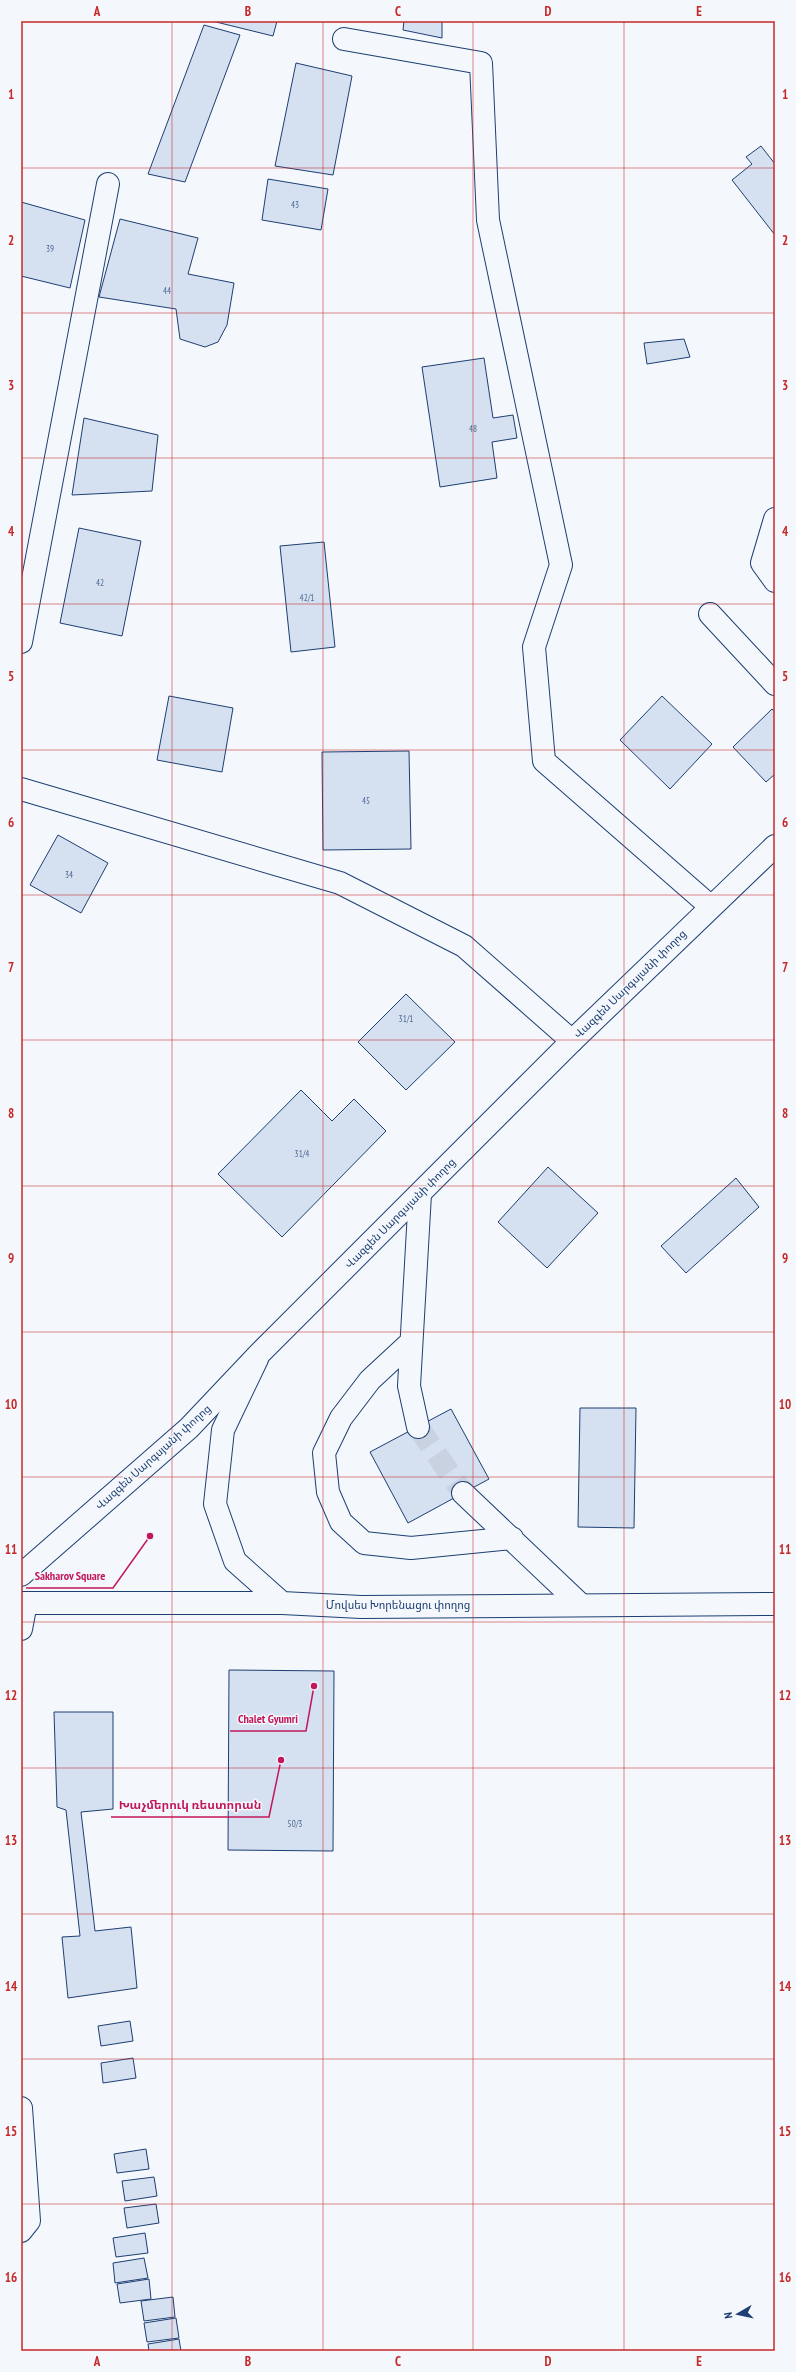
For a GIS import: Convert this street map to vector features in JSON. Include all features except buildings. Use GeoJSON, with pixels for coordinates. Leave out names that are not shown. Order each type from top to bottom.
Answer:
{"type":"FeatureCollection","features":[{"type":"Feature","properties":{"kind":"main road"},"geometry":{"type":"LineString","coordinates":[[344,39],[481,64],[488,220],[561,565],[534,647],[544,761],[710,906]]}},
{"type":"Feature","properties":{"kind":"main road"},"geometry":{"type":"LineString","coordinates":[[21,642],[108,184]]}},
{"type":"Feature","properties":{"kind":"main road"},"geometry":{"type":"LineString","coordinates":[[775,519],[762,563],[775,581]]}},
{"type":"Feature","properties":{"kind":"main road"},"geometry":{"type":"LineString","coordinates":[[710,614],[775,684]]}},
{"type":"Feature","properties":{"kind":"main road"},"geometry":{"type":"LineString","coordinates":[[21,789],[340,883],[464,946],[572,1040]]}},
{"type":"Feature","properties":{"kind":"main road","name":"Վազգեն Սարգսյանի փողոց"},"geometry":{"type":"LineString","coordinates":[[21,1575],[189,1428],[259,1354],[572,1040],[710,906],[775,846]]}},
{"type":"Feature","properties":{"kind":"main road"},"geometry":{"type":"LineString","coordinates":[[418,1427],[409,1386],[420,1194]]}},
{"type":"Feature","properties":{"kind":"main road"},"geometry":{"type":"LineString","coordinates":[[411,1342],[370,1380],[340,1418],[324,1453],[328,1492],[341,1522],[364,1543],[411,1548],[512,1538]]}},
{"type":"Feature","properties":{"kind":"main road"},"geometry":{"type":"LineString","coordinates":[[259,1354],[224,1430],[215,1504],[235,1561],[282,1603]]}},
{"type":"Feature","properties":{"kind":"main road"},"geometry":{"type":"LineString","coordinates":[[463,1493],[581,1605]]}},
{"type":"Feature","properties":{"kind":"main road"},"geometry":{"type":"LineString","coordinates":[[21,1629],[23,1603]]}},
{"type":"Feature","properties":{"kind":"main road","name":"Մովսես Խորենացու փողոց"},"geometry":{"type":"LineString","coordinates":[[23,1603],[282,1603],[361,1607],[775,1604]]}},
{"type":"Feature","properties":{"kind":"main road"},"geometry":{"type":"LineString","coordinates":[[21,2108],[29,2222],[21,2231]]}},
{"type":"Feature","properties":{"kind":"tunnel"},"geometry":{"type":"LineString","coordinates":[[418,1427],[463,1493]]}},
{"type":"Feature","properties":{"kind":"place","name":"Sakharov Square"},"geometry":{"type":"Point","coordinates":[150,1536]}},
{"type":"Feature","properties":{"kind":"place","name":"Chalet Gyumri"},"geometry":{"type":"Point","coordinates":[314,1686]}},
{"type":"Feature","properties":{"kind":"place","name":"Խաչմերուկ ռեստորան"},"geometry":{"type":"Point","coordinates":[281,1760]}}]}
